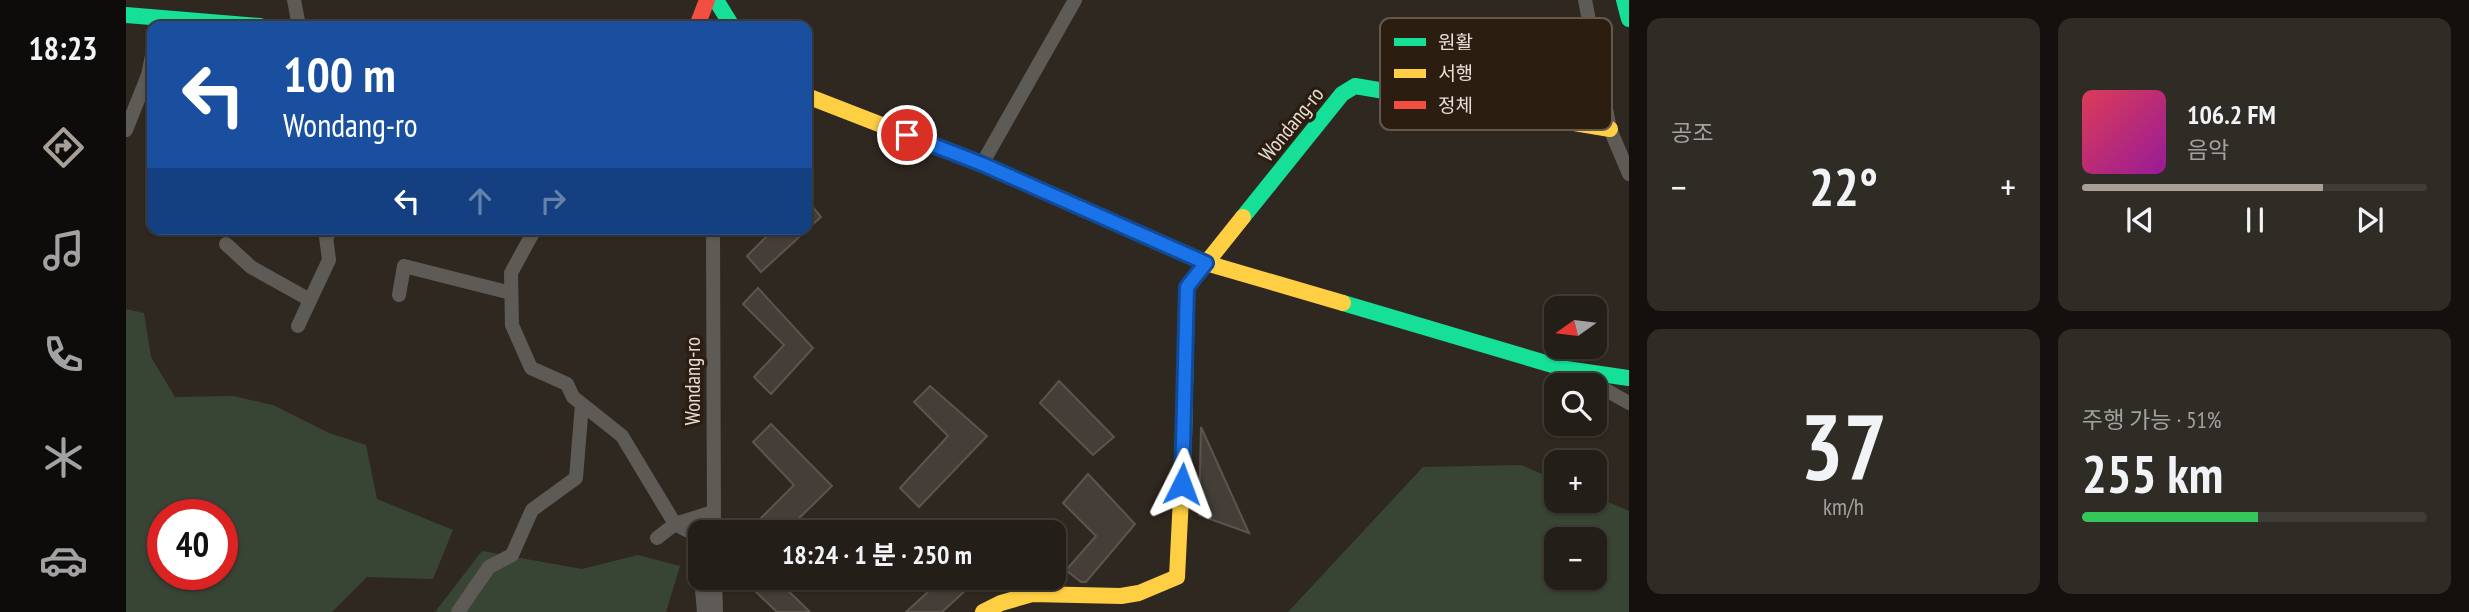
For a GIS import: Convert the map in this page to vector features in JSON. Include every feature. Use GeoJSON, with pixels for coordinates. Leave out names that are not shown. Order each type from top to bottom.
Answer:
{"type":"FeatureCollection","features":[{"type":"Feature","properties":{"kind":"street"},"geometry":{"type":"LineString","coordinates":[[293,0],[298,21]]}},
{"type":"Feature","properties":{"kind":"street"},"geometry":{"type":"LineString","coordinates":[[700,21],[711,0]]}},
{"type":"Feature","properties":{"kind":"street"},"geometry":{"type":"LineString","coordinates":[[711,0],[711,21]]}},
{"type":"Feature","properties":{"kind":"street"},"geometry":{"type":"LineString","coordinates":[[711,0],[728,21]]}},
{"type":"Feature","properties":{"kind":"street"},"geometry":{"type":"LineString","coordinates":[[982,164],[1075,0]]}},
{"type":"Feature","properties":{"kind":"street"},"geometry":{"type":"LineString","coordinates":[[1585,0],[1588,18]]}},
{"type":"Feature","properties":{"kind":"street"},"geometry":{"type":"LineString","coordinates":[[1625,0],[1629,19]]}},
{"type":"Feature","properties":{"kind":"street"},"geometry":{"type":"LineString","coordinates":[[126,15],[154,21]]}},
{"type":"Feature","properties":{"kind":"street"},"geometry":{"type":"LineString","coordinates":[[126,130],[147,84]]}},
{"type":"Feature","properties":{"kind":"street","name":"Wondang-ro"},"geometry":{"type":"LineString","coordinates":[[983,612],[1001,603],[1032,594],[1121,596],[1139,593],[1177,577],[1185,437],[1187,287],[1342,94],[1355,86],[1380,90]]}},
{"type":"Feature","properties":{"kind":"street"},"geometry":{"type":"LineString","coordinates":[[812,98],[982,164],[1206,263],[1566,369],[1629,378]]}},
{"type":"Feature","properties":{"kind":"street"},"geometry":{"type":"LineString","coordinates":[[1610,130],[1629,174]]}},
{"type":"Feature","properties":{"kind":"street"},"geometry":{"type":"LineString","coordinates":[[298,326],[329,260],[328,235]]}},
{"type":"Feature","properties":{"kind":"street"},"geometry":{"type":"LineString","coordinates":[[533,235],[511,273],[512,325],[531,368],[568,384],[573,397],[622,436],[675,524],[688,531]]}},
{"type":"Feature","properties":{"kind":"street","name":"Wondang-ro"},"geometry":{"type":"LineString","coordinates":[[713,235],[713,520]]}},
{"type":"Feature","properties":{"kind":"street"},"geometry":{"type":"LineString","coordinates":[[226,244],[251,267],[310,300]]}},
{"type":"Feature","properties":{"kind":"street"},"geometry":{"type":"LineString","coordinates":[[399,295],[404,266],[511,293]]}},
{"type":"Feature","properties":{"kind":"street"},"geometry":{"type":"LineString","coordinates":[[1566,369],[1629,404]]}},
{"type":"Feature","properties":{"kind":"street"},"geometry":{"type":"LineString","coordinates":[[458,612],[489,568],[512,555],[532,510],[576,478],[582,404]]}},
{"type":"Feature","properties":{"kind":"street"},"geometry":{"type":"LineString","coordinates":[[657,538],[675,524],[713,512]]}},
{"type":"Feature","properties":{"kind":"street"},"geometry":{"type":"LineString","coordinates":[[702,590],[704,612]]}},
{"type":"Feature","properties":{"kind":"street"},"geometry":{"type":"LineString","coordinates":[[715,590],[716,612]]}},
{"type":"Feature","properties":{"kind":"green space"},"geometry":{"type":"Polygon","coordinates":[[[126,309],[144,313],[151,357],[175,397],[233,396],[273,405],[329,433],[366,445],[377,499],[453,530],[433,579],[367,577],[332,612],[126,612],[126,309]]]}},
{"type":"Feature","properties":{"kind":"green space"},"geometry":{"type":"Polygon","coordinates":[[[1521,465],[1544,475],[1544,513],[1607,513],[1607,502],[1629,511],[1629,612],[1288,612],[1423,467],[1521,465]]]}},
{"type":"Feature","properties":{"kind":"green space"},"geometry":{"type":"Polygon","coordinates":[[[482,551],[582,569],[638,555],[680,566],[666,612],[435,612],[482,551]]]}},
{"type":"Feature","properties":{"kind":"building"},"geometry":{"type":"Polygon","coordinates":[[[812,206],[821,217],[812,225],[812,206]]]}},
{"type":"Feature","properties":{"kind":"building"},"geometry":{"type":"Polygon","coordinates":[[[768,235],[801,235],[761,272],[747,256],[768,235]]]}},
{"type":"Feature","properties":{"kind":"building"},"geometry":{"type":"Polygon","coordinates":[[[758,288],[813,348],[771,394],[754,377],[784,345],[743,304],[758,288]]]}},
{"type":"Feature","properties":{"kind":"building"},"geometry":{"type":"Polygon","coordinates":[[[1059,381],[1114,437],[1093,455],[1040,403],[1059,381]]]}},
{"type":"Feature","properties":{"kind":"building"},"geometry":{"type":"Polygon","coordinates":[[[930,386],[987,436],[919,507],[900,488],[948,436],[914,402],[930,386]]]}},
{"type":"Feature","properties":{"kind":"building"},"geometry":{"type":"Polygon","coordinates":[[[771,424],[832,486],[797,520],[759,520],[794,485],[753,442],[771,424]]]}},
{"type":"Feature","properties":{"kind":"building"},"geometry":{"type":"Polygon","coordinates":[[[1201,427],[1249,533],[1199,515],[1201,427]]]}},
{"type":"Feature","properties":{"kind":"building"},"geometry":{"type":"Polygon","coordinates":[[[1088,474],[1135,524],[1086,582],[1081,582],[1066,570],[1096,536],[1063,503],[1088,474]]]}},
{"type":"Feature","properties":{"kind":"building"},"geometry":{"type":"Polygon","coordinates":[[[754,590],[787,590],[810,612],[777,612],[754,590]]]}},
{"type":"Feature","properties":{"kind":"building"},"geometry":{"type":"Polygon","coordinates":[[[930,590],[966,590],[942,612],[906,612],[930,590]]]}},
{"type":"Feature","properties":{"kind":"traffic: fast"},"geometry":{"type":"LineString","coordinates":[[716,0],[729,21]]}},
{"type":"Feature","properties":{"kind":"traffic: fast"},"geometry":{"type":"LineString","coordinates":[[1624,0],[1629,19]]}},
{"type":"Feature","properties":{"kind":"traffic: fast"},"geometry":{"type":"LineString","coordinates":[[126,15],[199,21]]}},
{"type":"Feature","properties":{"kind":"traffic: fast"},"geometry":{"type":"LineString","coordinates":[[1243,217],[1342,94],[1355,86],[1380,90]]}},
{"type":"Feature","properties":{"kind":"traffic: fast"},"geometry":{"type":"LineString","coordinates":[[1343,303],[1566,369],[1629,378]]}},
{"type":"Feature","properties":{"kind":"traffic: slow"},"geometry":{"type":"LineString","coordinates":[[812,98],[982,164],[1206,263],[1343,303]]}},
{"type":"Feature","properties":{"kind":"traffic: slow"},"geometry":{"type":"LineString","coordinates":[[983,612],[1001,603],[1032,594],[1121,596],[1139,593],[1177,577],[1184,437],[1187,287],[1243,217]]}},
{"type":"Feature","properties":{"kind":"traffic: jam"},"geometry":{"type":"LineString","coordinates":[[699,21],[707,0]]}},
{"type":"Feature","properties":{"kind":"route"},"geometry":{"type":"LineString","coordinates":[[907,135],[982,164],[1206,263],[1187,287],[1182,484]]}}]}
